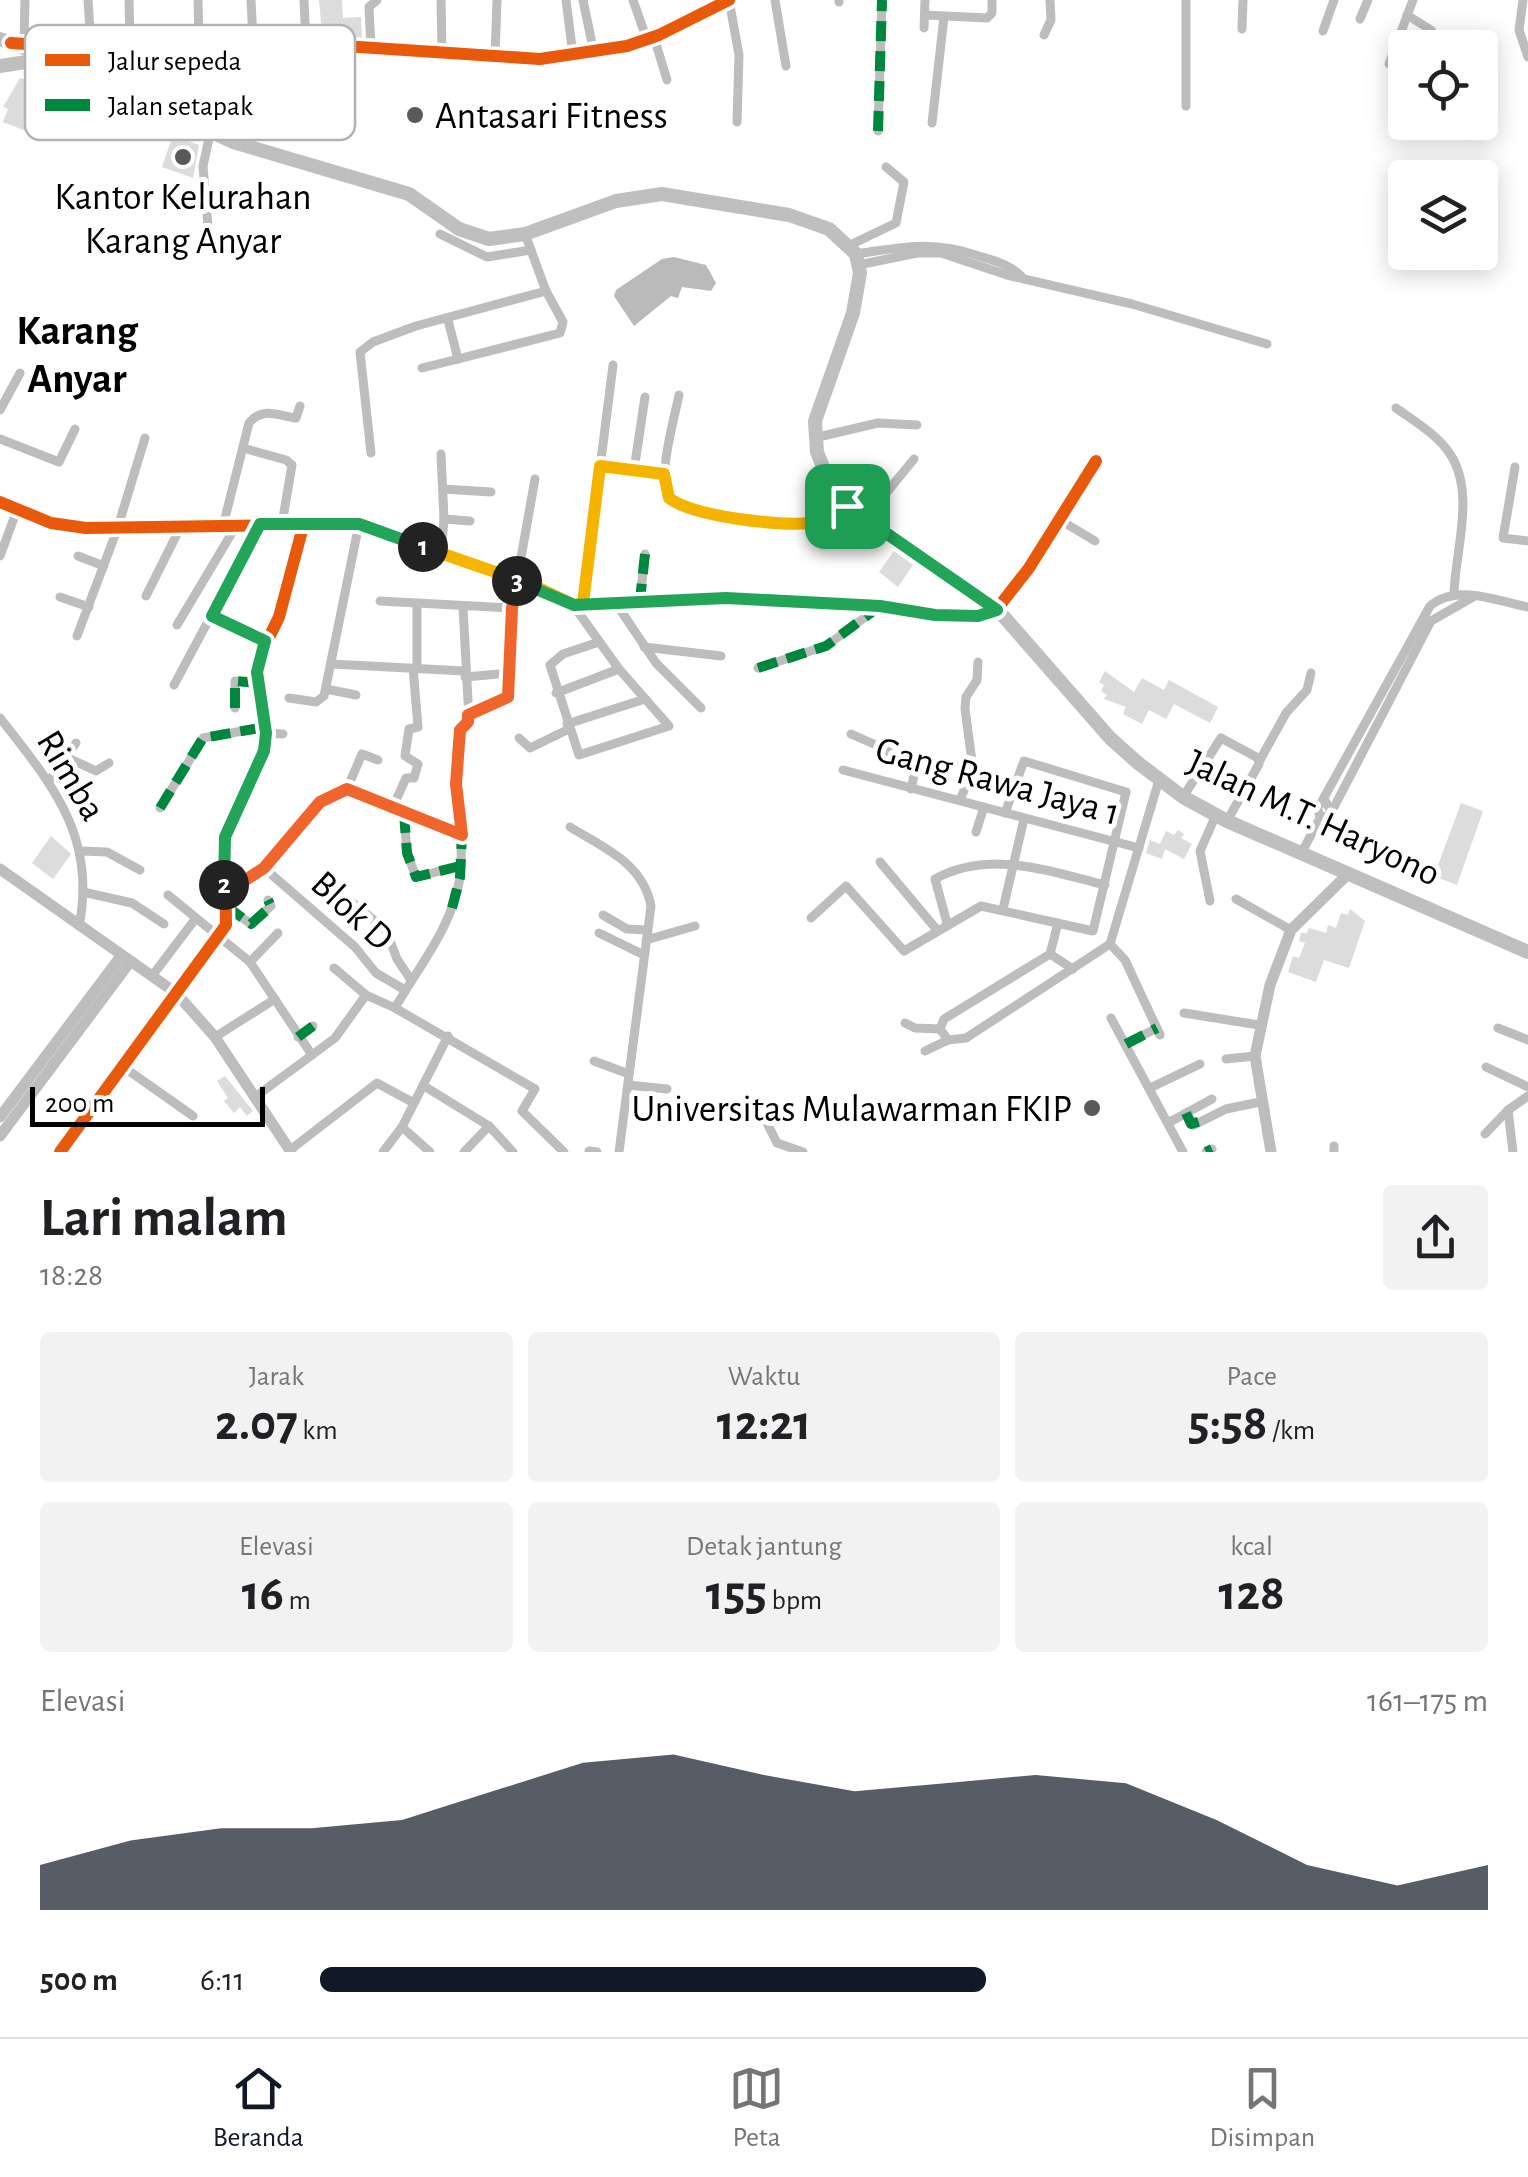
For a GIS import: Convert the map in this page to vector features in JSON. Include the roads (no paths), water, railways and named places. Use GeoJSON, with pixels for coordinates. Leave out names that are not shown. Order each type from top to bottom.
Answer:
{"type":"FeatureCollection","features":[{"type":"Feature","properties":{"kind":"main road"},"geometry":{"type":"LineString","coordinates":[[0,66],[25,63]]}},
{"type":"Feature","properties":{"kind":"main road"},"geometry":{"type":"LineString","coordinates":[[226,140],[276,158],[409,194],[473,236],[488,239],[525,234],[603,204],[662,194],[789,215],[828,229],[854,255],[858,291],[822,397],[814,438]]}},
{"type":"Feature","properties":{"kind":"main road","name":"Jalan M.T. Haryono"},"geometry":{"type":"LineString","coordinates":[[814,438],[822,467],[847,506],[997,610],[1110,738],[1159,780],[1221,818],[1528,952]]}},
{"type":"Feature","properties":{"kind":"street"},"geometry":{"type":"LineString","coordinates":[[12,42],[25,0]]}},
{"type":"Feature","properties":{"kind":"street"},"geometry":{"type":"LineString","coordinates":[[88,0],[89,25]]}},
{"type":"Feature","properties":{"kind":"street"},"geometry":{"type":"LineString","coordinates":[[129,0],[130,25]]}},
{"type":"Feature","properties":{"kind":"street"},"geometry":{"type":"LineString","coordinates":[[198,0],[199,25]]}},
{"type":"Feature","properties":{"kind":"street"},"geometry":{"type":"LineString","coordinates":[[251,0],[252,25]]}},
{"type":"Feature","properties":{"kind":"street"},"geometry":{"type":"LineString","coordinates":[[304,0],[305,25]]}},
{"type":"Feature","properties":{"kind":"street"},"geometry":{"type":"LineString","coordinates":[[371,48],[369,7],[377,0]]}},
{"type":"Feature","properties":{"kind":"street"},"geometry":{"type":"LineString","coordinates":[[441,0],[442,52]]}},
{"type":"Feature","properties":{"kind":"street"},"geometry":{"type":"LineString","coordinates":[[495,56],[497,0]]}},
{"type":"Feature","properties":{"kind":"street"},"geometry":{"type":"LineString","coordinates":[[566,0],[573,56]]}},
{"type":"Feature","properties":{"kind":"street"},"geometry":{"type":"LineString","coordinates":[[583,0],[594,52]]}},
{"type":"Feature","properties":{"kind":"street"},"geometry":{"type":"LineString","coordinates":[[633,0],[667,80]]}},
{"type":"Feature","properties":{"kind":"street"},"geometry":{"type":"LineString","coordinates":[[355,47],[495,56],[573,56],[650,38],[703,6],[729,0],[740,66],[737,122]]}},
{"type":"Feature","properties":{"kind":"street"},"geometry":{"type":"LineString","coordinates":[[775,0],[786,66]]}},
{"type":"Feature","properties":{"kind":"street"},"geometry":{"type":"LineString","coordinates":[[878,131],[882,0]]}},
{"type":"Feature","properties":{"kind":"street"},"geometry":{"type":"LineString","coordinates":[[924,28],[925,0]]}},
{"type":"Feature","properties":{"kind":"street"},"geometry":{"type":"LineString","coordinates":[[925,15],[987,18],[992,15],[992,0]]}},
{"type":"Feature","properties":{"kind":"street"},"geometry":{"type":"LineString","coordinates":[[1044,36],[1051,20],[1050,0]]}},
{"type":"Feature","properties":{"kind":"street"},"geometry":{"type":"LineString","coordinates":[[1186,0],[1186,106]]}},
{"type":"Feature","properties":{"kind":"street"},"geometry":{"type":"LineString","coordinates":[[1242,29],[1243,0]]}},
{"type":"Feature","properties":{"kind":"street"},"geometry":{"type":"LineString","coordinates":[[1323,31],[1334,0]]}},
{"type":"Feature","properties":{"kind":"street"},"geometry":{"type":"LineString","coordinates":[[1360,19],[1368,0]]}},
{"type":"Feature","properties":{"kind":"street"},"geometry":{"type":"LineString","coordinates":[[1401,30],[1412,0]]}},
{"type":"Feature","properties":{"kind":"street"},"geometry":{"type":"LineString","coordinates":[[1522,0],[1519,30],[1528,58]]}},
{"type":"Feature","properties":{"kind":"street"},"geometry":{"type":"LineString","coordinates":[[1406,15],[1431,30]]}},
{"type":"Feature","properties":{"kind":"street"},"geometry":{"type":"LineString","coordinates":[[932,123],[944,17]]}},
{"type":"Feature","properties":{"kind":"street"},"geometry":{"type":"LineString","coordinates":[[208,226],[203,166],[209,140]]}},
{"type":"Feature","properties":{"kind":"street"},"geometry":{"type":"LineString","coordinates":[[854,255],[896,224],[904,182],[886,167]]}},
{"type":"Feature","properties":{"kind":"street"},"geometry":{"type":"LineString","coordinates":[[440,234],[487,257],[531,250]]}},
{"type":"Feature","properties":{"kind":"street"},"geometry":{"type":"LineString","coordinates":[[422,368],[560,333],[563,322],[546,292],[525,234]]}},
{"type":"Feature","properties":{"kind":"street"},"geometry":{"type":"LineString","coordinates":[[854,255],[915,245],[948,245],[1011,266],[1023,278],[1132,304],[1266,344]]}},
{"type":"Feature","properties":{"kind":"street"},"geometry":{"type":"LineString","coordinates":[[371,453],[360,352],[373,342],[416,326],[546,292]]}},
{"type":"Feature","properties":{"kind":"street"},"geometry":{"type":"LineString","coordinates":[[448,320],[458,359]]}},
{"type":"Feature","properties":{"kind":"street"},"geometry":{"type":"LineString","coordinates":[[598,642],[551,662],[556,693],[577,752],[582,754],[669,726],[598,642],[578,604],[613,365]]}},
{"type":"Feature","properties":{"kind":"street"},"geometry":{"type":"LineString","coordinates":[[0,410],[20,373]]}},
{"type":"Feature","properties":{"kind":"street"},"geometry":{"type":"LineString","coordinates":[[679,395],[664,474],[669,498],[690,510],[811,524],[832,518],[847,506]]}},
{"type":"Feature","properties":{"kind":"street"},"geometry":{"type":"LineString","coordinates":[[634,470],[645,397]]}},
{"type":"Feature","properties":{"kind":"street"},"geometry":{"type":"LineString","coordinates":[[222,526],[250,423],[260,413],[296,418],[300,406]]}},
{"type":"Feature","properties":{"kind":"street"},"geometry":{"type":"LineString","coordinates":[[1396,408],[1451,454],[1458,472],[1462,505],[1454,594]]}},
{"type":"Feature","properties":{"kind":"street"},"geometry":{"type":"LineString","coordinates":[[814,438],[891,422],[917,425]]}},
{"type":"Feature","properties":{"kind":"street"},"geometry":{"type":"LineString","coordinates":[[0,439],[59,462],[75,429]]}},
{"type":"Feature","properties":{"kind":"street"},"geometry":{"type":"LineString","coordinates":[[77,636],[117,530],[145,438]]}},
{"type":"Feature","properties":{"kind":"street"},"geometry":{"type":"LineString","coordinates":[[243,448],[286,460],[292,466],[282,524]]}},
{"type":"Feature","properties":{"kind":"street"},"geometry":{"type":"LineString","coordinates":[[440,454],[444,519],[441,554]]}},
{"type":"Feature","properties":{"kind":"street"},"geometry":{"type":"LineString","coordinates":[[865,519],[914,459]]}},
{"type":"Feature","properties":{"kind":"street"},"geometry":{"type":"LineString","coordinates":[[0,502],[51,523],[117,530],[359,524],[578,604],[726,598],[978,616],[997,610],[1096,461]]}},
{"type":"Feature","properties":{"kind":"street"},"geometry":{"type":"LineString","coordinates":[[600,466],[664,474]]}},
{"type":"Feature","properties":{"kind":"street"},"geometry":{"type":"LineString","coordinates":[[1515,467],[1503,538],[1528,541]]}},
{"type":"Feature","properties":{"kind":"street"},"geometry":{"type":"LineString","coordinates":[[468,715],[506,700],[511,673],[512,608],[535,479]]}},
{"type":"Feature","properties":{"kind":"street"},"geometry":{"type":"LineString","coordinates":[[443,489],[491,492]]}},
{"type":"Feature","properties":{"kind":"street"},"geometry":{"type":"LineString","coordinates":[[0,556],[17,510]]}},
{"type":"Feature","properties":{"kind":"street"},"geometry":{"type":"LineString","coordinates":[[444,519],[470,522]]}},
{"type":"Feature","properties":{"kind":"street"},"geometry":{"type":"LineString","coordinates":[[1060,520],[1095,542]]}},
{"type":"Feature","properties":{"kind":"street"},"geometry":{"type":"LineString","coordinates":[[62,1152],[220,936],[226,906],[225,837],[261,761],[266,730],[258,660],[280,617],[304,523]]}},
{"type":"Feature","properties":{"kind":"street"},"geometry":{"type":"LineString","coordinates":[[174,685],[260,524]]}},
{"type":"Feature","properties":{"kind":"street"},"geometry":{"type":"LineString","coordinates":[[289,698],[316,702],[323,698],[359,524]]}},
{"type":"Feature","properties":{"kind":"street"},"geometry":{"type":"LineString","coordinates":[[177,625],[236,526]]}},
{"type":"Feature","properties":{"kind":"street"},"geometry":{"type":"LineString","coordinates":[[146,596],[180,528]]}},
{"type":"Feature","properties":{"kind":"street"},"geometry":{"type":"LineString","coordinates":[[640,600],[645,554]]}},
{"type":"Feature","properties":{"kind":"street"},"geometry":{"type":"LineString","coordinates":[[78,556],[104,566]]}},
{"type":"Feature","properties":{"kind":"street"},"geometry":{"type":"LineString","coordinates":[[1320,818],[1329,818],[1435,601],[1454,594],[1528,608]]}},
{"type":"Feature","properties":{"kind":"street"},"geometry":{"type":"LineString","coordinates":[[60,597],[89,607]]}},
{"type":"Feature","properties":{"kind":"street"},"geometry":{"type":"LineString","coordinates":[[1320,818],[1316,810],[1427,618],[1473,597]]}},
{"type":"Feature","properties":{"kind":"street"},"geometry":{"type":"LineString","coordinates":[[380,601],[512,608]]}},
{"type":"Feature","properties":{"kind":"street"},"geometry":{"type":"LineString","coordinates":[[616,602],[644,646],[701,708]]}},
{"type":"Feature","properties":{"kind":"street"},"geometry":{"type":"LineString","coordinates":[[392,809],[406,778],[414,778],[418,764],[405,757],[409,729],[418,727],[417,605]]}},
{"type":"Feature","properties":{"kind":"street"},"geometry":{"type":"LineString","coordinates":[[758,668],[826,646],[880,606]]}},
{"type":"Feature","properties":{"kind":"street"},"geometry":{"type":"LineString","coordinates":[[395,1008],[452,908],[460,866],[462,835],[456,784],[460,730],[468,722],[463,607]]}},
{"type":"Feature","properties":{"kind":"street"},"geometry":{"type":"LineString","coordinates":[[212,616],[265,641]]}},
{"type":"Feature","properties":{"kind":"street"},"geometry":{"type":"LineString","coordinates":[[644,646],[721,656]]}},
{"type":"Feature","properties":{"kind":"street"},"geometry":{"type":"LineString","coordinates":[[960,800],[972,768],[965,709],[966,698],[977,680],[978,662]]}},
{"type":"Feature","properties":{"kind":"street"},"geometry":{"type":"LineString","coordinates":[[332,664],[464,674],[511,673]]}},
{"type":"Feature","properties":{"kind":"street"},"geometry":{"type":"LineString","coordinates":[[556,693],[619,670]]}},
{"type":"Feature","properties":{"kind":"street"},"geometry":{"type":"LineString","coordinates":[[1210,901],[1200,851],[1286,713],[1307,690],[1310,673]]}},
{"type":"Feature","properties":{"kind":"street"},"geometry":{"type":"LineString","coordinates":[[235,708],[235,682],[258,683]]}},
{"type":"Feature","properties":{"kind":"street"},"geometry":{"type":"LineString","coordinates":[[326,689],[356,695]]}},
{"type":"Feature","properties":{"kind":"street"},"geometry":{"type":"LineString","coordinates":[[519,738],[530,748],[568,727],[645,698]]}},
{"type":"Feature","properties":{"kind":"street","name":"Rimba"},"geometry":{"type":"LineString","coordinates":[[0,718],[49,781],[82,851],[83,892],[78,926]]}},
{"type":"Feature","properties":{"kind":"street"},"geometry":{"type":"LineString","coordinates":[[160,808],[203,738],[266,730],[283,734]]}},
{"type":"Feature","properties":{"kind":"street"},"geometry":{"type":"LineString","coordinates":[[851,734],[883,748],[915,771],[911,789]]}},
{"type":"Feature","properties":{"kind":"street"},"geometry":{"type":"LineString","coordinates":[[1183,797],[1221,738],[1260,760]]}},
{"type":"Feature","properties":{"kind":"street"},"geometry":{"type":"LineString","coordinates":[[49,781],[76,743]]}},
{"type":"Feature","properties":{"kind":"street"},"geometry":{"type":"LineString","coordinates":[[224,894],[264,868],[320,802],[347,789],[362,754],[378,760]]}},
{"type":"Feature","properties":{"kind":"street"},"geometry":{"type":"LineString","coordinates":[[66,757],[96,772],[109,763]]}},
{"type":"Feature","properties":{"kind":"street"},"geometry":{"type":"LineString","coordinates":[[811,918],[846,886],[904,951],[981,906],[1093,931],[1126,796],[1124,789],[1028,760],[1021,763],[1006,813]]}},
{"type":"Feature","properties":{"kind":"street","name":"Gang Rawa Jaya 1"},"geometry":{"type":"LineString","coordinates":[[843,770],[1138,848]]}},
{"type":"Feature","properties":{"kind":"street"},"geometry":{"type":"LineString","coordinates":[[925,1051],[948,1040],[966,1038],[1110,944],[1159,780]]}},
{"type":"Feature","properties":{"kind":"street"},"geometry":{"type":"LineString","coordinates":[[347,789],[462,835]]}},
{"type":"Feature","properties":{"kind":"street"},"geometry":{"type":"LineString","coordinates":[[1321,802],[1333,806]]}},
{"type":"Feature","properties":{"kind":"street"},"geometry":{"type":"LineString","coordinates":[[976,832],[984,807]]}},
{"type":"Feature","properties":{"kind":"street"},"geometry":{"type":"LineString","coordinates":[[404,813],[407,852],[416,878],[460,866]]}},
{"type":"Feature","properties":{"kind":"street"},"geometry":{"type":"LineString","coordinates":[[1302,852],[1320,818]]}},
{"type":"Feature","properties":{"kind":"street"},"geometry":{"type":"LineString","coordinates":[[1004,909],[1024,819]]}},
{"type":"Feature","properties":{"kind":"street"},"geometry":{"type":"LineString","coordinates":[[570,828],[634,868],[649,893],[652,919],[646,935],[619,1152]]}},
{"type":"Feature","properties":{"kind":"street"},"geometry":{"type":"LineString","coordinates":[[82,851],[107,852],[140,870]]}},
{"type":"Feature","properties":{"kind":"street"},"geometry":{"type":"LineString","coordinates":[[880,862],[936,930]]}},
{"type":"Feature","properties":{"kind":"street"},"geometry":{"type":"LineString","coordinates":[[948,923],[937,877],[981,864],[1014,863],[1104,885]]}},
{"type":"Feature","properties":{"kind":"street","name":"Blok D"},"geometry":{"type":"LineString","coordinates":[[264,868],[354,947],[376,973],[408,985]]}},
{"type":"Feature","properties":{"kind":"street"},"geometry":{"type":"LineString","coordinates":[[0,869],[176,993],[214,1036],[291,1151],[377,1082],[414,1104]]}},
{"type":"Feature","properties":{"kind":"street"},"geometry":{"type":"LineString","coordinates":[[1271,1152],[1255,1056],[1259,1024],[1290,930],[1349,873]]}},
{"type":"Feature","properties":{"kind":"street"},"geometry":{"type":"LineString","coordinates":[[83,892],[132,904],[164,924]]}},
{"type":"Feature","properties":{"kind":"street"},"geometry":{"type":"LineString","coordinates":[[168,894],[250,962],[312,1055]]}},
{"type":"Feature","properties":{"kind":"street"},"geometry":{"type":"LineString","coordinates":[[348,899],[386,930],[408,985]]}},
{"type":"Feature","properties":{"kind":"street"},"geometry":{"type":"LineString","coordinates":[[1236,899],[1290,930]]}},
{"type":"Feature","properties":{"kind":"street"},"geometry":{"type":"LineString","coordinates":[[226,906],[250,924],[271,907],[268,900]]}},
{"type":"Feature","properties":{"kind":"street"},"geometry":{"type":"LineString","coordinates":[[603,915],[646,935],[695,926]]}},
{"type":"Feature","properties":{"kind":"street"},"geometry":{"type":"LineString","coordinates":[[152,976],[196,918]]}},
{"type":"Feature","properties":{"kind":"street"},"geometry":{"type":"LineString","coordinates":[[940,1029],[944,1020],[1050,954],[1058,923]]}},
{"type":"Feature","properties":{"kind":"street"},"geometry":{"type":"LineString","coordinates":[[250,962],[278,932]]}},
{"type":"Feature","properties":{"kind":"street"},"geometry":{"type":"LineString","coordinates":[[598,932],[644,955]]}},
{"type":"Feature","properties":{"kind":"street"},"geometry":{"type":"LineString","coordinates":[[1110,944],[1125,960],[1159,1032],[1126,1044]]}},
{"type":"Feature","properties":{"kind":"street"},"geometry":{"type":"LineString","coordinates":[[1050,954],[1072,969]]}},
{"type":"Feature","properties":{"kind":"street"},"geometry":{"type":"LineString","coordinates":[[0,1117],[125,959]]}},
{"type":"Feature","properties":{"kind":"street"},"geometry":{"type":"LineString","coordinates":[[0,1136],[125,959]]}},
{"type":"Feature","properties":{"kind":"street"},"geometry":{"type":"LineString","coordinates":[[334,968],[366,995],[448,1036],[535,1090],[522,1111],[564,1152]]}},
{"type":"Feature","properties":{"kind":"street"},"geometry":{"type":"LineString","coordinates":[[255,1098],[348,1024],[366,995]]}},
{"type":"Feature","properties":{"kind":"street"},"geometry":{"type":"LineString","coordinates":[[214,1036],[275,999]]}},
{"type":"Feature","properties":{"kind":"street"},"geometry":{"type":"LineString","coordinates":[[1184,1012],[1259,1024]]}},
{"type":"Feature","properties":{"kind":"street"},"geometry":{"type":"LineString","coordinates":[[1111,1018],[1183,1152]]}},
{"type":"Feature","properties":{"kind":"street"},"geometry":{"type":"LineString","coordinates":[[905,1023],[940,1029],[948,1040]]}},
{"type":"Feature","properties":{"kind":"street"},"geometry":{"type":"LineString","coordinates":[[298,1036],[313,1026]]}},
{"type":"Feature","properties":{"kind":"street"},"geometry":{"type":"LineString","coordinates":[[1498,1028],[1528,1040]]}},
{"type":"Feature","properties":{"kind":"street"},"geometry":{"type":"LineString","coordinates":[[384,1152],[402,1127],[448,1036]]}},
{"type":"Feature","properties":{"kind":"street"},"geometry":{"type":"LineString","coordinates":[[1226,1060],[1255,1056]]}},
{"type":"Feature","properties":{"kind":"street"},"geometry":{"type":"LineString","coordinates":[[594,1062],[628,1080],[668,1090]]}},
{"type":"Feature","properties":{"kind":"street"},"geometry":{"type":"LineString","coordinates":[[1150,1088],[1200,1064]]}},
{"type":"Feature","properties":{"kind":"street"},"geometry":{"type":"LineString","coordinates":[[122,1066],[193,1116]]}},
{"type":"Feature","properties":{"kind":"street"},"geometry":{"type":"LineString","coordinates":[[1486,1067],[1528,1087]]}},
{"type":"Feature","properties":{"kind":"street"},"geometry":{"type":"LineString","coordinates":[[424,1086],[489,1126],[513,1152]]}},
{"type":"Feature","properties":{"kind":"street"},"geometry":{"type":"LineString","coordinates":[[1484,1134],[1528,1096]]}},
{"type":"Feature","properties":{"kind":"street"},"geometry":{"type":"LineString","coordinates":[[1168,1123],[1212,1100]]}},
{"type":"Feature","properties":{"kind":"street"},"geometry":{"type":"LineString","coordinates":[[1186,1113],[1194,1124],[1226,1109],[1260,1102]]}},
{"type":"Feature","properties":{"kind":"street"},"geometry":{"type":"LineString","coordinates":[[1508,1110],[1513,1152]]}},
{"type":"Feature","properties":{"kind":"street"},"geometry":{"type":"LineString","coordinates":[[765,1119],[777,1144],[803,1152]]}},
{"type":"Feature","properties":{"kind":"street"},"geometry":{"type":"LineString","coordinates":[[464,1152],[489,1126]]}},
{"type":"Feature","properties":{"kind":"street"},"geometry":{"type":"LineString","coordinates":[[402,1127],[430,1152]]}},
{"type":"Feature","properties":{"kind":"street"},"geometry":{"type":"LineString","coordinates":[[589,1151],[597,1152]]}},
{"type":"Feature","properties":{"kind":"place","name":"Antasari Fitness"},"geometry":{"type":"Point","coordinates":[415,115]}},
{"type":"Feature","properties":{"kind":"place","name":"Kantor Kelurahan Karang Anyar"},"geometry":{"type":"Point","coordinates":[183,157]}},
{"type":"Feature","properties":{"kind":"place","name":"Universitas Mulawarman FKIP"},"geometry":{"type":"Point","coordinates":[1092,1108]}},
{"type":"Feature","properties":{"kind":"district","name":"Karang Anyar"},"geometry":{"type":"Point","coordinates":[77,353]}}]}
